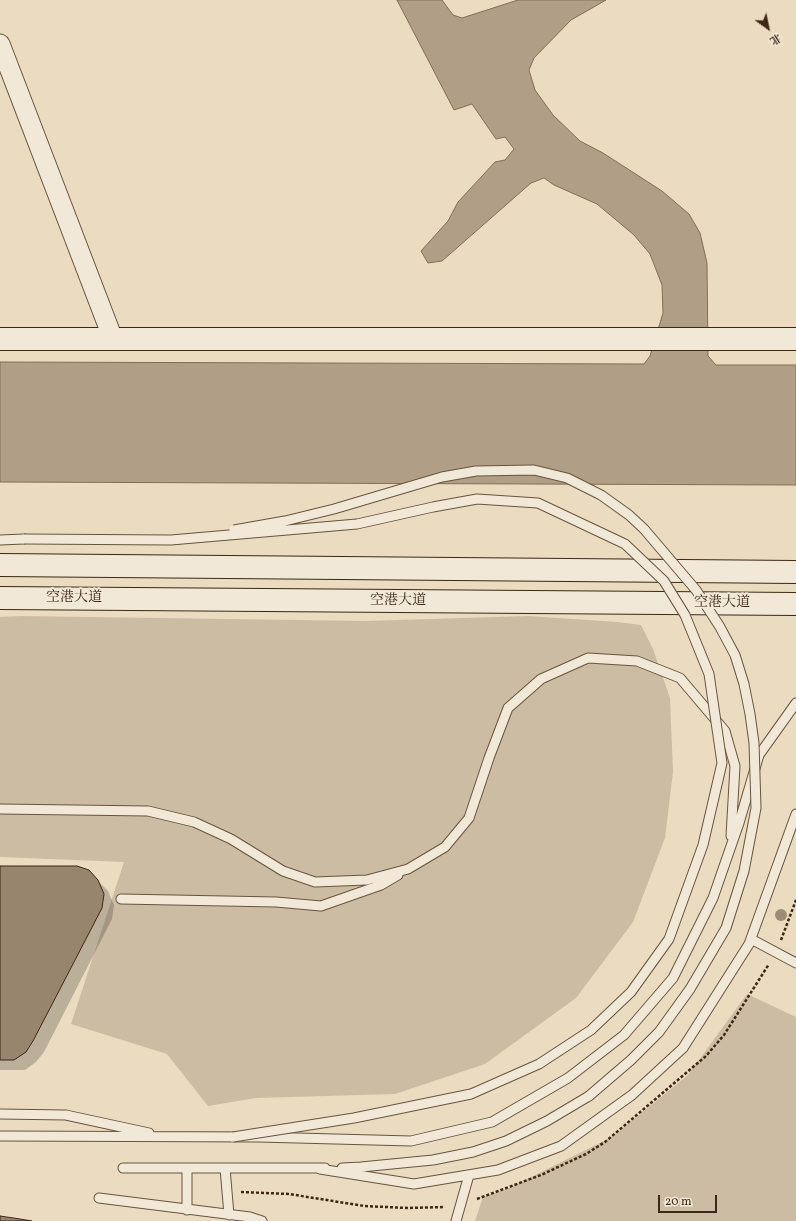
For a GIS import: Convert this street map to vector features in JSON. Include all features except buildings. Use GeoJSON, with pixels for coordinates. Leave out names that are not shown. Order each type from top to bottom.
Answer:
{"type":"FeatureCollection","features":[{"type":"Feature","properties":{"kind":"main road"},"geometry":{"type":"LineString","coordinates":[[0,339],[796,339]]}},
{"type":"Feature","properties":{"kind":"main road"},"geometry":{"type":"LineString","coordinates":[[0,565],[796,572]]}},
{"type":"Feature","properties":{"kind":"main road","name":"空港大道"},"geometry":{"type":"LineString","coordinates":[[0,598],[796,604]]}},
{"type":"Feature","properties":{"kind":"street"},"geometry":{"type":"LineString","coordinates":[[0,44],[113,339]]}},
{"type":"Feature","properties":{"kind":"lane"},"geometry":{"type":"LineString","coordinates":[[123,1168],[361,1167],[433,1160],[473,1152],[506,1141],[540,1124],[589,1096],[631,1060],[659,1032],[690,989],[726,928],[744,872],[756,808],[754,743],[750,714],[744,684],[735,655],[720,627],[696,590],[629,515],[601,495],[567,478],[534,470],[476,471],[442,477],[334,509],[285,521],[171,540]]}},
{"type":"Feature","properties":{"kind":"lane"},"geometry":{"type":"LineString","coordinates":[[0,540],[171,540],[357,524],[433,507],[477,500],[538,503],[625,544],[664,581],[685,615],[709,674],[722,763],[704,845],[669,940],[631,992],[591,1030],[539,1064],[471,1094],[354,1118],[233,1137]]}},
{"type":"Feature","properties":{"kind":"lane"},"geometry":{"type":"LineString","coordinates":[[121,899],[276,902],[321,906],[381,885],[445,847],[469,818],[508,708],[541,679],[588,658],[637,661],[680,678],[725,730],[735,766],[730,847]]}},
{"type":"Feature","properties":{"kind":"lane"},"geometry":{"type":"LineString","coordinates":[[0,1136],[233,1137],[411,1141],[492,1122],[568,1078],[624,1035],[673,978],[713,898],[758,755],[796,703]]}},
{"type":"Feature","properties":{"kind":"lane"},"geometry":{"type":"LineString","coordinates":[[0,809],[148,811],[194,822],[231,839],[283,872],[315,882],[367,880],[408,869]]}},
{"type":"Feature","properties":{"kind":"lane"},"geometry":{"type":"LineString","coordinates":[[320,1168],[414,1184],[498,1170],[561,1146],[632,1096],[683,1048],[751,939],[796,814]]}},
{"type":"Feature","properties":{"kind":"lane"},"geometry":{"type":"LineString","coordinates":[[751,939],[796,963]]}},
{"type":"Feature","properties":{"kind":"lane"},"geometry":{"type":"LineString","coordinates":[[0,1114],[66,1115],[166,1137]]}},
{"type":"Feature","properties":{"kind":"lane"},"geometry":{"type":"LineString","coordinates":[[187,1168],[187,1210]]}},
{"type":"Feature","properties":{"kind":"lane"},"geometry":{"type":"LineString","coordinates":[[225,1168],[229,1215]]}},
{"type":"Feature","properties":{"kind":"lane"},"geometry":{"type":"LineString","coordinates":[[456,1221],[469,1175]]}},
{"type":"Feature","properties":{"kind":"lane"},"geometry":{"type":"LineString","coordinates":[[99,1198],[250,1217],[262,1221]]}},
{"type":"Feature","properties":{"kind":"shaded area"},"geometry":{"type":"Polygon","coordinates":[[[397,0],[442,0],[453,15],[462,18],[518,0],[606,0],[571,20],[534,58],[529,70],[535,90],[553,115],[580,141],[603,153],[662,191],[689,214],[700,233],[707,263],[708,356],[716,365],[796,365],[796,485],[0,482],[0,362],[644,364],[650,356],[663,313],[662,285],[650,254],[634,235],[597,204],[554,185],[544,178],[531,183],[442,261],[428,263],[421,251],[448,221],[458,202],[495,162],[505,160],[514,149],[505,137],[496,139],[472,104],[454,110],[397,0]]]}},
{"type":"Feature","properties":{"kind":"shaded area"},"geometry":{"type":"Polygon","coordinates":[[[21,616],[366,621],[528,616],[641,625],[653,649],[670,698],[673,772],[665,838],[633,922],[576,998],[485,1064],[395,1094],[256,1098],[208,1106],[167,1054],[71,1024],[124,862],[0,857],[0,617],[21,616]]]}},
{"type":"Feature","properties":{"kind":"shaded area"},"geometry":{"type":"Polygon","coordinates":[[[747,994],[796,1017],[796,1221],[475,1221],[483,1197],[505,1190],[612,1137],[688,1075],[747,994]]]}}]}
